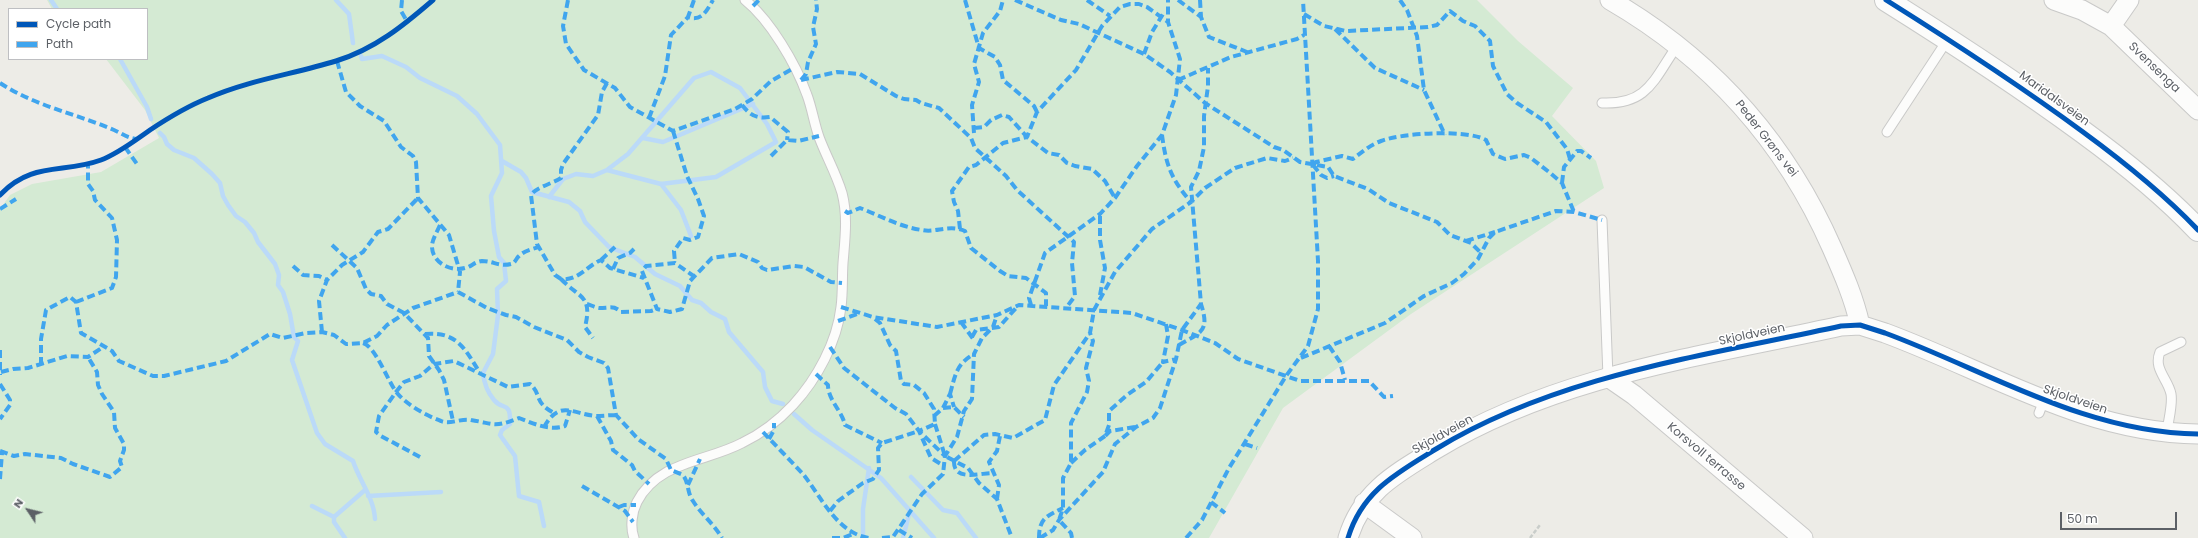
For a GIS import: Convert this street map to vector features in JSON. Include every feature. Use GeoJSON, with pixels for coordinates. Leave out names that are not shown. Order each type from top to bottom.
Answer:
{"type":"FeatureCollection","features":[{"type":"Feature","properties":{"kind":"main road","name":"Maridalsveien"},"geometry":{"type":"LineString","coordinates":[[1886,0],[2006,77],[2110,152],[2169,200],[2198,230]]}},
{"type":"Feature","properties":{"kind":"street","name":"Peder Grøns vei"},"geometry":{"type":"LineString","coordinates":[[1610,0],[1634,14],[1705,67],[1739,102],[1794,173],[1822,224],[1844,275],[1857,310],[1860,325]]}},
{"type":"Feature","properties":{"kind":"street","name":"Svensenga"},"geometry":{"type":"LineString","coordinates":[[2054,0],[2082,10],[2111,26],[2198,110]]}},
{"type":"Feature","properties":{"kind":"street"},"geometry":{"type":"LineString","coordinates":[[2111,26],[2129,0]]}},
{"type":"Feature","properties":{"kind":"street","name":"Skjoldveien"},"geometry":{"type":"LineString","coordinates":[[1348,538],[1356,516],[1364,503],[1384,482],[1446,443],[1532,402],[1560,391],[1608,377],[1841,326],[1860,325],[1897,338],[2041,406],[2116,424],[2167,432],[2198,434]]}},
{"type":"Feature","properties":{"kind":"street","name":"Korsvoll terrasse"},"geometry":{"type":"LineString","coordinates":[[1608,377],[1634,395],[1803,538]]}},
{"type":"Feature","properties":{"kind":"street"},"geometry":{"type":"LineString","coordinates":[[1364,503],[1412,538]]}},
{"type":"Feature","properties":{"kind":"lane"},"geometry":{"type":"LineString","coordinates":[[634,538],[632,522],[636,505],[653,480],[682,464],[724,452],[763,432],[797,401],[816,374],[830,347],[841,307],[846,227],[842,192],[819,136],[801,80],[775,36],[753,6],[745,0]]}},
{"type":"Feature","properties":{"kind":"lane"},"geometry":{"type":"LineString","coordinates":[[1887,132],[1948,39]]}},
{"type":"Feature","properties":{"kind":"lane"},"geometry":{"type":"LineString","coordinates":[[1602,103],[1624,102],[1643,94],[1677,46]]}},
{"type":"Feature","properties":{"kind":"lane"},"geometry":{"type":"LineString","coordinates":[[1602,220],[1608,377]]}},
{"type":"Feature","properties":{"kind":"lane"},"geometry":{"type":"LineString","coordinates":[[2167,432],[2171,395],[2158,364],[2158,357],[2160,352],[2181,342]]}},
{"type":"Feature","properties":{"kind":"path"},"geometry":{"type":"LineString","coordinates":[[1530,538],[1540,525]]}},
{"type":"Feature","properties":{"kind":"green space"},"geometry":{"type":"Polygon","coordinates":[[[47,0],[1477,0],[1518,41],[1573,88],[1552,116],[1596,161],[1604,188],[1411,314],[1283,408],[1209,538],[0,538],[0,209],[10,195],[32,184],[101,172],[159,138],[145,110],[107,60],[148,60],[148,8],[51,8],[47,0]]]}},
{"type":"Feature","properties":{"kind":"waterway"},"geometry":{"type":"LineString","coordinates":[[51,0],[56,8]]}},
{"type":"Feature","properties":{"kind":"waterway"},"geometry":{"type":"LineString","coordinates":[[336,0],[349,14],[353,43]]}},
{"type":"Feature","properties":{"kind":"waterway"},"geometry":{"type":"LineString","coordinates":[[361,56],[362,59],[382,56],[406,67],[420,78],[457,96],[477,114],[500,145],[502,173],[491,196],[494,231],[499,257],[504,263],[506,281],[497,289],[498,315],[493,354],[483,373],[484,380],[492,397],[497,403],[506,407],[509,412],[510,424],[502,430],[500,435],[515,456],[519,496],[539,502],[544,526]]}},
{"type":"Feature","properties":{"kind":"waterway"},"geometry":{"type":"LineString","coordinates":[[121,60],[147,107],[151,119]]}},
{"type":"Feature","properties":{"kind":"waterway"},"geometry":{"type":"LineString","coordinates":[[549,197],[563,179],[576,174],[593,176],[607,170],[628,154],[694,78],[711,72],[740,88],[767,124],[775,140]]}},
{"type":"Feature","properties":{"kind":"waterway"},"geometry":{"type":"LineString","coordinates":[[643,138],[663,142],[753,104]]}},
{"type":"Feature","properties":{"kind":"waterway"},"geometry":{"type":"LineString","coordinates":[[160,133],[164,137],[167,144],[174,150],[194,158],[220,183],[223,196],[228,205],[236,216],[245,222],[254,233],[258,242],[275,264],[279,275],[278,285],[283,292],[290,314],[294,337],[298,341],[292,360],[317,433],[325,444],[353,461],[369,496],[375,519]]}},
{"type":"Feature","properties":{"kind":"waterway"},"geometry":{"type":"LineString","coordinates":[[607,170],[661,184],[716,177],[776,142]]}},
{"type":"Feature","properties":{"kind":"waterway"},"geometry":{"type":"LineString","coordinates":[[502,161],[521,172],[526,178],[532,192],[569,202],[580,211],[585,222],[609,247],[635,257],[655,274],[680,286],[692,300],[701,303],[711,312],[725,319],[729,332],[763,372],[765,387],[772,401],[783,404]]}},
{"type":"Feature","properties":{"kind":"waterway"},"geometry":{"type":"LineString","coordinates":[[661,184],[681,210],[691,236]]}},
{"type":"Feature","properties":{"kind":"waterway"},"geometry":{"type":"LineString","coordinates":[[794,414],[812,430],[881,478],[934,538]]}},
{"type":"Feature","properties":{"kind":"waterway"},"geometry":{"type":"LineString","coordinates":[[863,538],[863,509],[869,468]]}},
{"type":"Feature","properties":{"kind":"waterway"},"geometry":{"type":"LineString","coordinates":[[911,477],[943,510],[957,513],[976,538]]}},
{"type":"Feature","properties":{"kind":"waterway"},"geometry":{"type":"LineString","coordinates":[[345,538],[334,522],[334,517],[365,490]]}},
{"type":"Feature","properties":{"kind":"waterway"},"geometry":{"type":"LineString","coordinates":[[368,496],[441,492]]}},
{"type":"Feature","properties":{"kind":"waterway"},"geometry":{"type":"LineString","coordinates":[[312,506],[334,517]]}},
{"type":"Feature","properties":{"kind":"waterway"},"geometry":{"type":"LineString","coordinates":[[903,538],[910,510]]}},
{"type":"Feature","properties":{"kind":"marked path"},"geometry":{"type":"LineString","coordinates":[[402,0],[401,11],[408,23]]}},
{"type":"Feature","properties":{"kind":"marked path"},"geometry":{"type":"LineString","coordinates":[[568,0],[563,26],[566,44],[584,70],[615,88],[630,107],[673,131],[735,109],[752,99],[771,81],[794,68]]}},
{"type":"Feature","properties":{"kind":"marked path"},"geometry":{"type":"LineString","coordinates":[[694,0],[688,17],[697,18],[704,14],[713,0]]}},
{"type":"Feature","properties":{"kind":"marked path"},"geometry":{"type":"LineString","coordinates":[[753,6],[759,0]]}},
{"type":"Feature","properties":{"kind":"marked path"},"geometry":{"type":"LineString","coordinates":[[801,80],[806,74],[808,62],[816,44],[813,27],[817,9],[816,0]]}},
{"type":"Feature","properties":{"kind":"marked path"},"geometry":{"type":"LineString","coordinates":[[965,0],[979,48],[995,57],[1000,65],[1003,80],[1034,106],[1037,112]]}},
{"type":"Feature","properties":{"kind":"marked path"},"geometry":{"type":"LineString","coordinates":[[974,133],[972,105],[979,82],[974,64],[983,33],[1000,11],[1003,0]]}},
{"type":"Feature","properties":{"kind":"marked path"},"geometry":{"type":"LineString","coordinates":[[1015,0],[1061,20],[1079,24],[1144,54],[1170,72],[1205,103],[1274,147],[1283,150],[1300,162],[1328,167],[1334,176],[1368,189],[1389,203],[1437,222],[1450,235],[1471,243],[1480,252]]}},
{"type":"Feature","properties":{"kind":"marked path"},"geometry":{"type":"LineString","coordinates":[[1087,0],[1110,16]]}},
{"type":"Feature","properties":{"kind":"marked path"},"geometry":{"type":"LineString","coordinates":[[1031,305],[1029,298],[1045,253],[1100,214],[1115,198],[1137,166],[1162,135],[1176,95],[1180,59],[1168,22],[1168,0]]}},
{"type":"Feature","properties":{"kind":"marked path"},"geometry":{"type":"LineString","coordinates":[[1178,0],[1201,17],[1209,37],[1247,52]]}},
{"type":"Feature","properties":{"kind":"marked path"},"geometry":{"type":"LineString","coordinates":[[1200,0],[1201,17]]}},
{"type":"Feature","properties":{"kind":"marked path"},"geometry":{"type":"LineString","coordinates":[[1186,538],[1202,520],[1229,468],[1286,376],[1308,346],[1318,309],[1318,261],[1303,0]]}},
{"type":"Feature","properties":{"kind":"marked path"},"geometry":{"type":"LineString","coordinates":[[1400,0],[1407,10],[1417,36],[1424,90],[1445,135]]}},
{"type":"Feature","properties":{"kind":"marked path"},"geometry":{"type":"LineString","coordinates":[[960,229],[958,211],[954,202],[952,191],[969,167],[976,165],[1003,143],[1027,137],[1037,112],[1076,70],[1102,26],[1120,7],[1130,4],[1139,4],[1147,7],[1168,22]]}},
{"type":"Feature","properties":{"kind":"marked path"},"geometry":{"type":"LineString","coordinates":[[1304,14],[1324,26],[1346,31],[1428,27],[1437,25],[1450,11],[1463,21],[1475,26],[1490,41],[1493,66],[1507,94],[1517,103],[1546,122],[1567,149],[1570,159]]}},
{"type":"Feature","properties":{"kind":"marked path"},"geometry":{"type":"LineString","coordinates":[[1144,54],[1152,32],[1163,14]]}},
{"type":"Feature","properties":{"kind":"marked path"},"geometry":{"type":"LineString","coordinates":[[649,118],[665,76],[671,35],[688,17]]}},
{"type":"Feature","properties":{"kind":"marked path"},"geometry":{"type":"LineString","coordinates":[[1335,29],[1375,68],[1424,90]]}},
{"type":"Feature","properties":{"kind":"marked path"},"geometry":{"type":"LineString","coordinates":[[1178,80],[1231,57],[1297,39],[1304,35]]}},
{"type":"Feature","properties":{"kind":"marked path"},"geometry":{"type":"LineString","coordinates":[[337,61],[346,92],[360,106],[384,121],[401,147],[413,156],[416,162],[418,198],[449,235],[460,272],[458,292]]}},
{"type":"Feature","properties":{"kind":"marked path"},"geometry":{"type":"LineString","coordinates":[[1040,538],[1053,530],[1059,520],[1103,472],[1115,444],[1136,427],[1153,418],[1160,408],[1176,359],[1182,330],[1201,304],[1191,187],[1199,171],[1204,147],[1204,116],[1208,86],[1208,68]]}},
{"type":"Feature","properties":{"kind":"marked path"},"geometry":{"type":"LineString","coordinates":[[801,80],[837,72],[860,74],[896,96],[904,99],[916,100],[939,108],[971,138],[975,148],[1006,176],[1017,190],[1074,242],[1072,263],[1075,296],[1066,308]]}},
{"type":"Feature","properties":{"kind":"marked path"},"geometry":{"type":"LineString","coordinates":[[0,83],[27,98],[100,124],[128,137],[137,139]]}},
{"type":"Feature","properties":{"kind":"marked path"},"geometry":{"type":"LineString","coordinates":[[607,83],[602,92],[598,115],[563,164],[561,178],[540,188],[531,195],[537,244],[555,275],[561,279],[572,278],[601,260],[610,268],[644,278]]}},
{"type":"Feature","properties":{"kind":"marked path"},"geometry":{"type":"LineString","coordinates":[[742,105],[754,116],[770,117],[788,132],[787,140]]}},
{"type":"Feature","properties":{"kind":"marked path"},"geometry":{"type":"LineString","coordinates":[[974,128],[984,127],[991,120],[1002,115],[1009,117],[1027,137],[1048,153],[1059,155],[1067,163],[1075,166],[1092,169],[1105,181],[1115,198]]}},
{"type":"Feature","properties":{"kind":"marked path"},"geometry":{"type":"LineString","coordinates":[[673,131],[687,176],[704,216],[698,237],[690,240],[683,238],[674,251],[675,263]]}},
{"type":"Feature","properties":{"kind":"marked path"},"geometry":{"type":"LineString","coordinates":[[1313,165],[1316,162],[1342,156],[1353,159],[1366,149],[1381,141],[1391,138],[1434,133],[1465,134],[1486,140],[1493,154],[1505,159],[1524,155],[1531,158],[1562,183],[1574,212]]}},
{"type":"Feature","properties":{"kind":"marked path"},"geometry":{"type":"LineString","coordinates":[[1162,135],[1165,155],[1170,171],[1184,194],[1191,202]]}},
{"type":"Feature","properties":{"kind":"marked path"},"geometry":{"type":"LineString","coordinates":[[771,156],[787,140],[798,141],[819,136]]}},
{"type":"Feature","properties":{"kind":"marked path"},"geometry":{"type":"LineString","coordinates":[[125,147],[137,164]]}},
{"type":"Feature","properties":{"kind":"marked path"},"geometry":{"type":"LineString","coordinates":[[1562,183],[1564,167],[1577,151],[1581,151],[1591,158]]}},
{"type":"Feature","properties":{"kind":"marked path"},"geometry":{"type":"LineString","coordinates":[[954,461],[984,435],[995,434],[1013,438],[1045,420],[1054,385],[1090,333],[1094,310],[1115,272],[1152,229],[1191,202],[1205,188],[1235,168],[1267,158],[1285,161],[1293,158]]}},
{"type":"Feature","properties":{"kind":"marked path"},"geometry":{"type":"LineString","coordinates":[[76,302],[112,288],[116,277],[117,240],[112,218],[95,200],[93,191],[88,184],[88,164]]}},
{"type":"Feature","properties":{"kind":"marked path"},"geometry":{"type":"LineString","coordinates":[[1313,165],[1321,175],[1327,178],[1334,176]]}},
{"type":"Feature","properties":{"kind":"marked path"},"geometry":{"type":"LineString","coordinates":[[322,332],[319,301],[327,280],[342,265],[363,252],[378,232],[388,229],[418,198]]}},
{"type":"Feature","properties":{"kind":"marked path"},"geometry":{"type":"LineString","coordinates":[[0,209],[16,199]]}},
{"type":"Feature","properties":{"kind":"marked path"},"geometry":{"type":"LineString","coordinates":[[845,211],[848,213],[860,208],[914,229],[927,231],[954,228],[965,231],[971,248],[1000,271],[1008,276],[1026,278],[1046,293],[1046,306]]}},
{"type":"Feature","properties":{"kind":"marked path"},"geometry":{"type":"LineString","coordinates":[[1301,358],[1385,323],[1424,296],[1452,283],[1464,274],[1478,259],[1489,238],[1495,232],[1556,211],[1574,212],[1602,220]]}},
{"type":"Feature","properties":{"kind":"marked path"},"geometry":{"type":"LineString","coordinates":[[1100,214],[1100,240],[1105,268],[1100,295]]}},
{"type":"Feature","properties":{"kind":"marked path"},"geometry":{"type":"LineString","coordinates":[[440,225],[434,237],[432,245],[433,251],[438,261],[448,267],[459,269],[482,261],[503,265],[512,264],[523,253],[539,247]]}},
{"type":"Feature","properties":{"kind":"marked path"},"geometry":{"type":"LineString","coordinates":[[1466,241],[1495,232]]}},
{"type":"Feature","properties":{"kind":"marked path"},"geometry":{"type":"LineString","coordinates":[[332,245],[357,268],[366,289],[371,294],[381,296],[387,304],[404,313],[428,338],[429,356],[444,380],[453,421]]}},
{"type":"Feature","properties":{"kind":"marked path"},"geometry":{"type":"LineString","coordinates":[[601,260],[615,247]]}},
{"type":"Feature","properties":{"kind":"marked path"},"geometry":{"type":"LineString","coordinates":[[613,269],[618,258],[630,253],[634,249]]}},
{"type":"Feature","properties":{"kind":"marked path"},"geometry":{"type":"LineString","coordinates":[[695,277],[675,263],[646,266],[642,271],[657,309],[670,312],[682,309],[690,281],[712,258],[739,254],[758,262],[762,268],[767,270],[794,266],[804,267],[831,282],[842,283]]}},
{"type":"Feature","properties":{"kind":"marked path"},"geometry":{"type":"LineString","coordinates":[[293,266],[303,275],[319,276],[327,280]]}},
{"type":"Feature","properties":{"kind":"marked path"},"geometry":{"type":"LineString","coordinates":[[561,279],[579,294],[586,303],[587,317],[585,327],[593,338]]}},
{"type":"Feature","properties":{"kind":"marked path"},"geometry":{"type":"LineString","coordinates":[[458,292],[487,308],[516,317],[534,327],[567,340],[579,352],[604,363],[608,368],[616,415],[638,439],[666,459],[671,470],[683,475],[693,501],[722,538]]}},
{"type":"Feature","properties":{"kind":"marked path"},"geometry":{"type":"LineString","coordinates":[[41,365],[41,339],[46,310],[70,297],[76,302],[81,333],[112,351],[119,361],[153,376],[164,376],[226,361],[270,334],[283,338],[306,333],[322,332],[334,335],[346,344],[363,343],[377,336],[387,325],[413,308],[458,292]]}},
{"type":"Feature","properties":{"kind":"marked path"},"geometry":{"type":"LineString","coordinates":[[587,304],[598,308],[611,307],[621,312],[651,311],[657,309]]}},
{"type":"Feature","properties":{"kind":"marked path"},"geometry":{"type":"LineString","coordinates":[[1179,345],[1202,330],[1204,326],[1204,313],[1201,304]]}},
{"type":"Feature","properties":{"kind":"marked path"},"geometry":{"type":"LineString","coordinates":[[841,307],[873,317],[937,327],[997,315],[1019,305],[1132,313],[1215,343],[1238,359],[1300,381],[1369,381],[1384,397],[1393,396]]}},
{"type":"Feature","properties":{"kind":"marked path"},"geometry":{"type":"LineString","coordinates":[[972,337],[976,330],[999,327],[1016,308]]}},
{"type":"Feature","properties":{"kind":"marked path"},"geometry":{"type":"LineString","coordinates":[[838,321],[860,313]]}},
{"type":"Feature","properties":{"kind":"marked path"},"geometry":{"type":"LineString","coordinates":[[882,538],[893,537],[922,494],[943,474],[945,456],[957,437],[964,411],[972,399],[974,354],[982,338],[993,327],[997,315]]}},
{"type":"Feature","properties":{"kind":"marked path"},"geometry":{"type":"LineString","coordinates":[[875,319],[880,323],[890,345],[896,351],[901,381],[904,384],[914,385],[924,393],[934,409],[935,424],[919,431],[931,458],[944,466]]}},
{"type":"Feature","properties":{"kind":"marked path"},"geometry":{"type":"LineString","coordinates":[[961,322],[974,340]]}},
{"type":"Feature","properties":{"kind":"marked path"},"geometry":{"type":"LineString","coordinates":[[1166,324],[1168,336],[1163,362],[1176,359]]}},
{"type":"Feature","properties":{"kind":"marked path"},"geometry":{"type":"LineString","coordinates":[[1072,538],[1071,533],[1059,520],[1063,508],[1063,478],[1071,463],[1071,423],[1087,392],[1089,381],[1086,368],[1093,341],[1090,333]]}},
{"type":"Feature","properties":{"kind":"marked path"},"geometry":{"type":"LineString","coordinates":[[425,334],[445,335],[459,343],[470,356],[480,373]]}},
{"type":"Feature","properties":{"kind":"marked path"},"geometry":{"type":"LineString","coordinates":[[363,343],[373,351],[382,365],[393,388],[406,402],[418,410],[444,422],[467,420],[499,424],[519,418],[553,428],[565,426],[570,410]]}},
{"type":"Feature","properties":{"kind":"marked path"},"geometry":{"type":"LineString","coordinates":[[1329,346],[1340,362],[1345,380]]}},
{"type":"Feature","properties":{"kind":"marked path"},"geometry":{"type":"LineString","coordinates":[[1,372],[13,369],[28,368],[67,356],[88,357],[103,347]]}},
{"type":"Feature","properties":{"kind":"marked path"},"geometry":{"type":"LineString","coordinates":[[830,347],[844,368],[895,408],[906,414],[919,431],[945,456]]}},
{"type":"Feature","properties":{"kind":"marked path"},"geometry":{"type":"LineString","coordinates":[[0,350],[0,375]]}},
{"type":"Feature","properties":{"kind":"marked path"},"geometry":{"type":"LineString","coordinates":[[950,394],[957,371],[963,362],[974,354]]}},
{"type":"Feature","properties":{"kind":"marked path"},"geometry":{"type":"LineString","coordinates":[[0,451],[14,456],[25,454],[61,458],[73,464],[110,477],[122,467],[120,461],[124,450],[124,444],[115,428],[114,412],[102,394],[98,385],[97,372],[88,357]]}},
{"type":"Feature","properties":{"kind":"marked path"},"geometry":{"type":"LineString","coordinates":[[420,457],[376,432],[379,416],[404,382],[420,376],[434,364],[454,361],[508,387],[530,384],[536,391],[540,402],[554,413]]}},
{"type":"Feature","properties":{"kind":"marked path"},"geometry":{"type":"LineString","coordinates":[[1135,427],[1110,431],[1105,436],[1109,425],[1109,411],[1127,395],[1146,382],[1163,362]]}},
{"type":"Feature","properties":{"kind":"marked path"},"geometry":{"type":"LineString","coordinates":[[816,374],[828,385],[830,396],[845,425],[882,443]]}},
{"type":"Feature","properties":{"kind":"marked path"},"geometry":{"type":"LineString","coordinates":[[0,384],[10,400],[10,405],[0,419]]}},
{"type":"Feature","properties":{"kind":"marked path"},"geometry":{"type":"LineString","coordinates":[[943,408],[950,394],[954,407]]}},
{"type":"Feature","properties":{"kind":"marked path"},"geometry":{"type":"LineString","coordinates":[[934,416],[943,408],[954,407],[964,417]]}},
{"type":"Feature","properties":{"kind":"marked path"},"geometry":{"type":"LineString","coordinates":[[544,427],[550,418],[561,411],[567,410],[596,416],[616,415]]}},
{"type":"Feature","properties":{"kind":"marked path"},"geometry":{"type":"LineString","coordinates":[[597,416],[611,441],[613,450],[632,465],[635,471],[649,484]]}},
{"type":"Feature","properties":{"kind":"marked path"},"geometry":{"type":"LineString","coordinates":[[769,439],[774,430],[774,423]]}},
{"type":"Feature","properties":{"kind":"marked path"},"geometry":{"type":"LineString","coordinates":[[935,424],[945,456],[968,468],[979,483],[997,499],[1012,538]]}},
{"type":"Feature","properties":{"kind":"marked path"},"geometry":{"type":"LineString","coordinates":[[830,511],[838,501],[863,483],[873,479],[879,470],[878,448],[882,443],[919,431]]}},
{"type":"Feature","properties":{"kind":"marked path"},"geometry":{"type":"LineString","coordinates":[[763,432],[803,474],[839,522],[858,535],[869,538]]}},
{"type":"Feature","properties":{"kind":"marked path"},"geometry":{"type":"LineString","coordinates":[[997,499],[999,485],[989,462],[997,451],[1000,436]]}},
{"type":"Feature","properties":{"kind":"marked path"},"geometry":{"type":"LineString","coordinates":[[1071,463],[1085,450],[1105,436]]}},
{"type":"Feature","properties":{"kind":"marked path"},"geometry":{"type":"LineString","coordinates":[[1245,444],[1257,448]]}},
{"type":"Feature","properties":{"kind":"marked path"},"geometry":{"type":"LineString","coordinates":[[0,479],[2,453]]}},
{"type":"Feature","properties":{"kind":"marked path"},"geometry":{"type":"LineString","coordinates":[[688,485],[700,459]]}},
{"type":"Feature","properties":{"kind":"marked path"},"geometry":{"type":"LineString","coordinates":[[954,461],[955,468],[962,474],[975,475],[993,473]]}},
{"type":"Feature","properties":{"kind":"marked path"},"geometry":{"type":"LineString","coordinates":[[582,486],[625,511],[633,522]]}},
{"type":"Feature","properties":{"kind":"marked path"},"geometry":{"type":"LineString","coordinates":[[1211,502],[1225,513]]}},
{"type":"Feature","properties":{"kind":"marked path"},"geometry":{"type":"LineString","coordinates":[[619,507],[624,505],[636,505]]}},
{"type":"Feature","properties":{"kind":"marked path"},"geometry":{"type":"LineString","coordinates":[[1039,538],[1040,526],[1045,518],[1063,508]]}},
{"type":"Feature","properties":{"kind":"marked path"},"geometry":{"type":"LineString","coordinates":[[899,530],[912,538]]}},
{"type":"Feature","properties":{"kind":"marked path"},"geometry":{"type":"LineString","coordinates":[[832,538],[843,538],[853,534]]}},
{"type":"Feature","properties":{"kind":"cycle path"},"geometry":{"type":"LineString","coordinates":[[0,195],[12,184],[24,177],[48,170],[87,164],[108,157],[178,112],[201,101],[239,86],[320,66],[364,50],[388,35],[433,0]]}},
{"type":"Feature","properties":{"kind":"cycle path"},"geometry":{"type":"LineString","coordinates":[[1886,0],[1986,64],[2083,132],[2143,178],[2185,216],[2198,230]]}},
{"type":"Feature","properties":{"kind":"cycle path"},"geometry":{"type":"LineString","coordinates":[[1348,538],[1354,522],[1362,508],[1372,496],[1395,475],[1436,449],[1483,424],[1531,403],[1582,385],[1633,371],[1841,326],[1860,325],[1885,333],[2076,412],[2116,423],[2156,431],[2198,434]]}}]}
